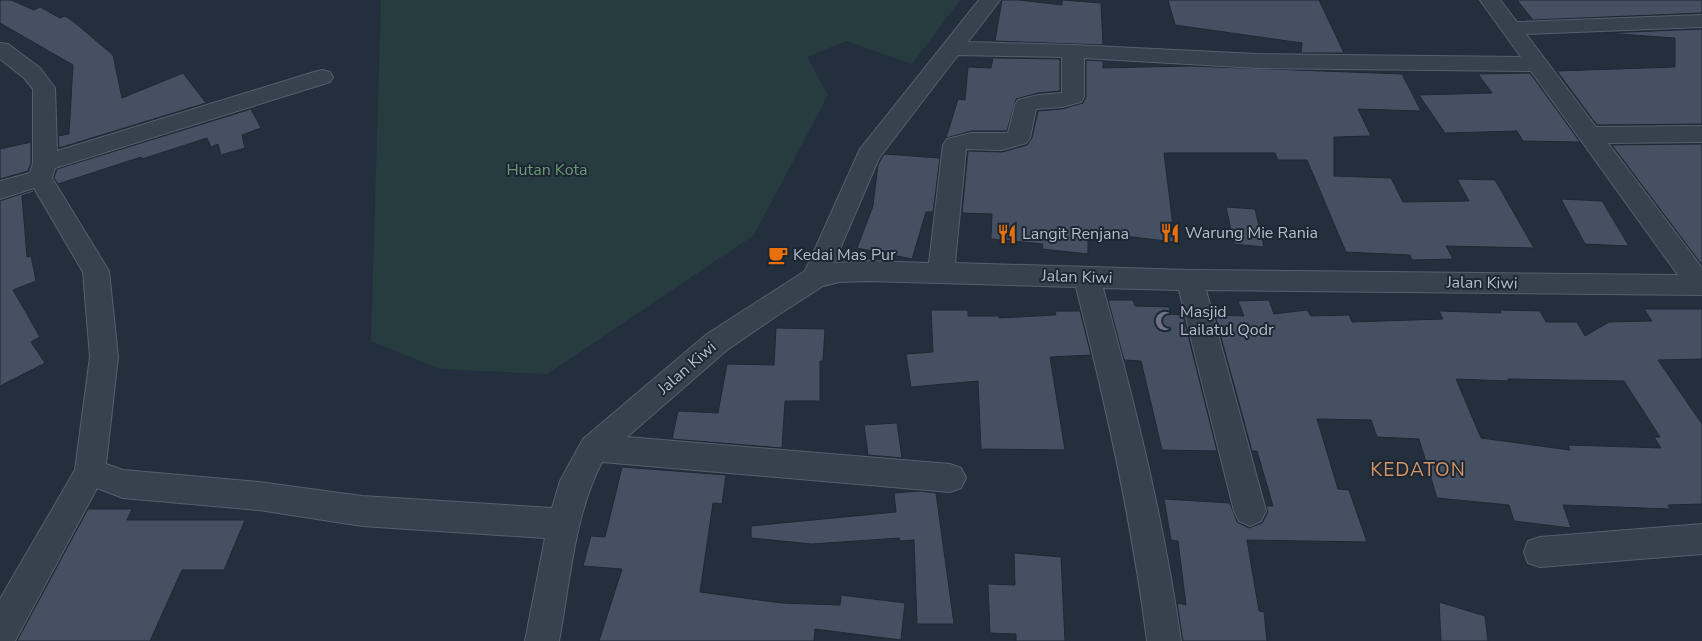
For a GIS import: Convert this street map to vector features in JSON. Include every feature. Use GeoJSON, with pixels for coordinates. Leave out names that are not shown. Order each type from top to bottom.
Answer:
{"type":"FeatureCollection","features":[{"type":"Feature","properties":{"kind":"street"},"geometry":{"type":"LineString","coordinates":[[816,278],[868,155],[990,0]]}},
{"type":"Feature","properties":{"kind":"street"},"geometry":{"type":"LineString","coordinates":[[1490,0],[1701,285]]}},
{"type":"Feature","properties":{"kind":"street"},"geometry":{"type":"LineString","coordinates":[[1510,28],[1702,21]]}},
{"type":"Feature","properties":{"kind":"street"},"geometry":{"type":"LineString","coordinates":[[952,48],[1073,51],[1257,61],[1537,64]]}},
{"type":"Feature","properties":{"kind":"street"},"geometry":{"type":"LineString","coordinates":[[0,49],[32,73],[44,88],[42,171],[96,271],[104,357],[90,472],[0,633]]}},
{"type":"Feature","properties":{"kind":"street"},"geometry":{"type":"LineString","coordinates":[[941,273],[955,145],[965,140],[1009,143],[1018,138],[1026,106],[1036,101],[1066,100],[1073,96],[1073,51]]}},
{"type":"Feature","properties":{"kind":"street"},"geometry":{"type":"LineString","coordinates":[[0,190],[42,171],[322,77]]}},
{"type":"Feature","properties":{"kind":"street"},"geometry":{"type":"LineString","coordinates":[[1590,135],[1702,134]]}},
{"type":"Feature","properties":{"kind":"street","name":"Jalan Kiwi"},"geometry":{"type":"LineString","coordinates":[[542,641],[564,524],[576,481],[594,448],[717,342],[765,309],[816,278],[839,272],[1190,280],[1701,285]]}},
{"type":"Feature","properties":{"kind":"street"},"geometry":{"type":"LineString","coordinates":[[1087,277],[1137,474],[1157,580],[1164,641]]}},
{"type":"Feature","properties":{"kind":"street"},"geometry":{"type":"LineString","coordinates":[[1190,280],[1250,511]]}},
{"type":"Feature","properties":{"kind":"street"},"geometry":{"type":"LineString","coordinates":[[594,448],[950,478]]}},
{"type":"Feature","properties":{"kind":"street"},"geometry":{"type":"LineString","coordinates":[[90,472],[123,484],[259,496],[362,511],[564,524]]}},
{"type":"Feature","properties":{"kind":"street"},"geometry":{"type":"LineString","coordinates":[[1540,552],[1702,539]]}},
{"type":"Feature","properties":{"kind":"green space","name":"Hutan Kota"},"geometry":{"type":"Polygon","coordinates":[[[381,0],[960,0],[912,64],[846,41],[807,57],[828,95],[754,235],[547,374],[440,369],[371,341],[381,0]]]}},
{"type":"Feature","properties":{"kind":"building"},"geometry":{"type":"Polygon","coordinates":[[[0,0],[11,0],[34,10],[40,7],[60,18],[65,16],[74,22],[113,55],[122,98],[183,73],[206,103],[59,148],[58,136],[69,134],[73,65],[0,23],[0,0]]]}},
{"type":"Feature","properties":{"kind":"building"},"geometry":{"type":"Polygon","coordinates":[[[1002,0],[1062,5],[1062,0],[1101,3],[1103,45],[995,41],[1002,0]]]}},
{"type":"Feature","properties":{"kind":"building"},"geometry":{"type":"Polygon","coordinates":[[[1168,0],[1319,0],[1344,53],[1301,53],[1302,43],[1175,25],[1168,0]]]}},
{"type":"Feature","properties":{"kind":"building"},"geometry":{"type":"Polygon","coordinates":[[[1517,0],[1702,0],[1702,13],[1533,20],[1517,0]]]}},
{"type":"Feature","properties":{"kind":"building"},"geometry":{"type":"Polygon","coordinates":[[[1702,29],[1702,124],[1597,125],[1557,71],[1675,67],[1675,38],[1605,33],[1702,29]]]}},
{"type":"Feature","properties":{"kind":"building"},"geometry":{"type":"Polygon","coordinates":[[[993,58],[1060,59],[1060,91],[1038,93],[1016,99],[1007,131],[971,131],[946,138],[958,99],[965,100],[968,67],[991,68],[993,58]]]}},
{"type":"Feature","properties":{"kind":"building"},"geometry":{"type":"Polygon","coordinates":[[[1086,60],[1103,61],[1103,68],[1189,66],[1402,74],[1421,111],[1358,109],[1371,136],[1334,137],[1334,176],[1391,178],[1403,202],[1469,201],[1457,179],[1495,180],[1534,248],[1446,246],[1453,259],[1412,260],[1410,255],[1346,252],[1307,160],[1278,160],[1275,153],[1164,153],[1175,242],[1088,232],[1088,254],[1042,249],[1043,244],[991,239],[992,214],[962,213],[968,151],[1002,152],[1027,145],[1032,138],[1038,111],[1062,109],[1083,103],[1086,97],[1086,60]]]}},
{"type":"Feature","properties":{"kind":"building"},"geometry":{"type":"Polygon","coordinates":[[[1530,73],[1580,142],[1523,141],[1517,131],[1445,133],[1419,95],[1492,93],[1478,74],[1530,73]]]}},
{"type":"Feature","properties":{"kind":"building"},"geometry":{"type":"Polygon","coordinates":[[[251,109],[261,128],[242,135],[245,148],[221,155],[218,144],[211,147],[207,138],[58,184],[54,178],[57,169],[251,109]]]}},
{"type":"Feature","properties":{"kind":"building"},"geometry":{"type":"Polygon","coordinates":[[[31,142],[31,163],[28,171],[0,179],[0,149],[31,142]]]}},
{"type":"Feature","properties":{"kind":"building"},"geometry":{"type":"Polygon","coordinates":[[[1702,144],[1702,265],[1612,145],[1702,144]]]}},
{"type":"Feature","properties":{"kind":"building"},"geometry":{"type":"Polygon","coordinates":[[[884,154],[940,158],[933,212],[926,212],[912,259],[857,248],[873,206],[878,165],[884,154]]]}},
{"type":"Feature","properties":{"kind":"building"},"geometry":{"type":"Polygon","coordinates":[[[33,190],[34,192],[22,196],[27,257],[31,256],[36,281],[13,290],[40,337],[31,342],[45,363],[0,386],[0,201],[33,190]]]}},
{"type":"Feature","properties":{"kind":"building"},"geometry":{"type":"Polygon","coordinates":[[[1561,199],[1602,201],[1629,246],[1585,244],[1561,199]]]}},
{"type":"Feature","properties":{"kind":"building"},"geometry":{"type":"Polygon","coordinates":[[[1226,207],[1255,209],[1264,247],[1234,244],[1226,207]]]}},
{"type":"Feature","properties":{"kind":"building"},"geometry":{"type":"Polygon","coordinates":[[[1108,300],[1133,300],[1135,306],[1169,307],[1170,314],[1183,315],[1217,451],[1162,450],[1141,361],[1124,360],[1108,300]]]}},
{"type":"Feature","properties":{"kind":"building"},"geometry":{"type":"Polygon","coordinates":[[[1269,300],[1274,314],[1307,310],[1311,316],[1349,315],[1352,322],[1443,319],[1439,311],[1501,313],[1500,310],[1540,311],[1546,322],[1577,322],[1585,336],[1609,322],[1652,321],[1644,309],[1702,309],[1702,359],[1658,360],[1702,424],[1702,504],[1668,505],[1670,509],[1563,505],[1571,528],[1514,521],[1509,505],[1437,498],[1419,439],[1377,437],[1371,420],[1317,419],[1338,489],[1349,490],[1367,542],[1247,540],[1259,611],[1264,612],[1267,641],[1183,641],[1177,603],[1186,605],[1178,541],[1171,540],[1164,499],[1230,503],[1237,522],[1249,528],[1262,523],[1268,512],[1266,506],[1273,506],[1257,451],[1252,451],[1215,315],[1244,316],[1238,301],[1269,300]],[[1456,379],[1481,438],[1570,450],[1568,445],[1661,448],[1654,437],[1660,437],[1624,381],[1508,379],[1509,381],[1456,379]]]}},
{"type":"Feature","properties":{"kind":"building"},"geometry":{"type":"Polygon","coordinates":[[[931,310],[968,310],[968,316],[999,316],[999,318],[1056,315],[1055,311],[1080,311],[1091,355],[1050,357],[1065,450],[981,449],[978,381],[911,387],[906,354],[933,352],[931,310]]]}},
{"type":"Feature","properties":{"kind":"building"},"geometry":{"type":"Polygon","coordinates":[[[776,328],[825,329],[823,361],[820,361],[820,401],[785,401],[782,448],[672,439],[678,411],[718,413],[727,364],[774,365],[776,328]]]}},
{"type":"Feature","properties":{"kind":"building"},"geometry":{"type":"Polygon","coordinates":[[[897,423],[902,458],[868,455],[864,425],[897,423]]]}},
{"type":"Feature","properties":{"kind":"building"},"geometry":{"type":"Polygon","coordinates":[[[622,467],[726,475],[722,504],[713,503],[700,592],[781,603],[840,605],[841,595],[905,603],[901,640],[815,629],[814,641],[599,641],[622,569],[583,566],[591,536],[605,537],[622,467]]]}},
{"type":"Feature","properties":{"kind":"building"},"geometry":{"type":"Polygon","coordinates":[[[920,491],[936,493],[954,624],[917,624],[914,540],[900,541],[899,538],[812,544],[751,538],[751,526],[896,512],[894,493],[920,491]]]}},
{"type":"Feature","properties":{"kind":"building"},"geometry":{"type":"Polygon","coordinates":[[[88,509],[132,509],[127,520],[245,520],[224,570],[182,570],[150,641],[17,641],[88,509]]]}},
{"type":"Feature","properties":{"kind":"building"},"geometry":{"type":"Polygon","coordinates":[[[1014,553],[1061,557],[1065,641],[1016,641],[1016,634],[990,633],[988,584],[1015,585],[1014,553]]]}},
{"type":"Feature","properties":{"kind":"building"},"geometry":{"type":"Polygon","coordinates":[[[1439,602],[1485,616],[1488,641],[1441,641],[1439,602]]]}},
{"type":"Feature","properties":{"kind":"place","name":"Warung Mie Rania"},"geometry":{"type":"Point","coordinates":[1170,233]}},
{"type":"Feature","properties":{"kind":"place","name":"Langit Renjana"},"geometry":{"type":"Point","coordinates":[1007,234]}},
{"type":"Feature","properties":{"kind":"place","name":"Kedai Mas Pur"},"geometry":{"type":"Point","coordinates":[778,255]}},
{"type":"Feature","properties":{"kind":"place","name":"Masjid Lailatul Qodr"},"geometry":{"type":"Point","coordinates":[1165,321]}},
{"type":"Feature","properties":{"kind":"district","name":"KEDATON"},"geometry":{"type":"Point","coordinates":[1418,470]}}]}
